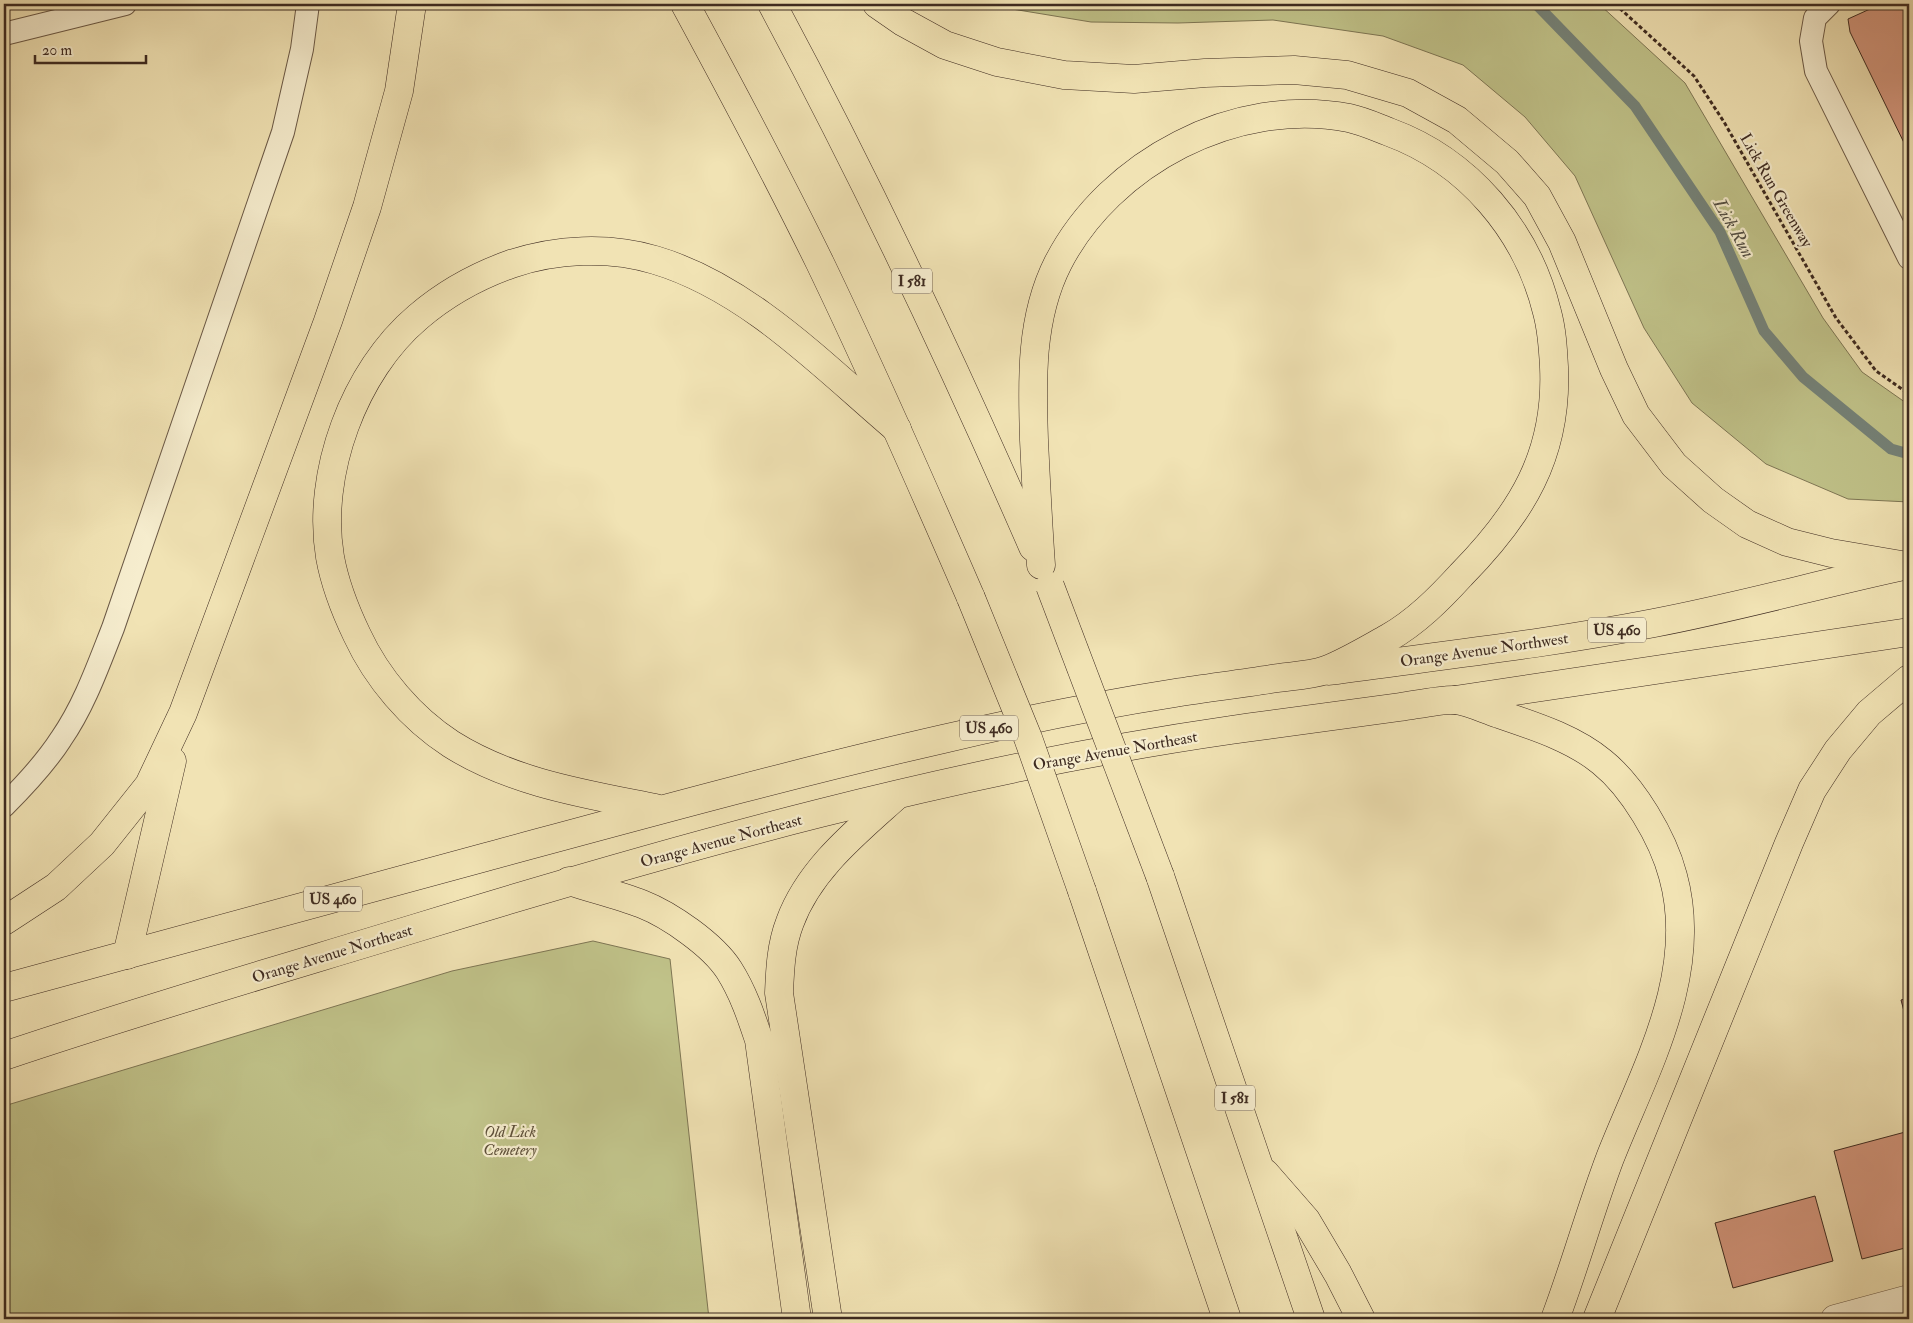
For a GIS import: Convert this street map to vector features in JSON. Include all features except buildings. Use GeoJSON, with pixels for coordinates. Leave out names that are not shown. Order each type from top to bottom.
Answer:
{"type":"FeatureCollection","features":[{"type":"Feature","properties":{"kind":"main road"},"geometry":{"type":"LineString","coordinates":[[4,921],[56,887],[102,844],[149,785],[183,713],[328,322],[366,207],[399,91],[412,4]]}},
{"type":"Feature","properties":{"kind":"main road"},"geometry":{"type":"LineString","coordinates":[[685,4],[742,108],[811,246],[897,429],[971,598],[1028,738],[1082,891],[1221,1311]]}},
{"type":"Feature","properties":{"kind":"main road","name":"I 581"},"geometry":{"type":"LineString","coordinates":[[772,4],[816,86],[903,262],[974,412],[1045,576],[1160,876],[1190,960],[1310,1319]]}},
{"type":"Feature","properties":{"kind":"main road"},"geometry":{"type":"LineString","coordinates":[[877,4],[903,22],[946,45],[997,62],[1064,75],[1134,79],[1294,70],[1347,75],[1408,93],[1457,120],[1507,162],[1537,196],[1562,242],[1614,368],[1636,415],[1674,465],[1713,500],[1747,524],[1787,542],[1831,553],[1908,565]]}},
{"type":"Feature","properties":{"kind":"main road"},"geometry":{"type":"LineString","coordinates":[[1045,576],[1033,388],[1034,349],[1041,309],[1057,265],[1083,224],[1100,204],[1140,169],[1177,146],[1219,129],[1260,118],[1305,114],[1352,119],[1405,138],[1454,166],[1489,199],[1512,229],[1530,263],[1546,308],[1552,338],[1555,392],[1547,445],[1527,492],[1492,543],[1437,600],[1394,635],[1322,672]]}},
{"type":"Feature","properties":{"kind":"main road"},"geometry":{"type":"LineString","coordinates":[[662,810],[528,780],[486,763],[450,743],[417,717],[389,687],[365,652],[343,605],[330,556],[328,510],[331,473],[345,424],[362,388],[389,346],[417,317],[456,289],[491,271],[528,259],[566,252],[615,252],[653,259],[689,272],[732,295],[793,339],[897,429]]}},
{"type":"Feature","properties":{"kind":"main road","name":"Orange Avenue Northwest"},"geometry":{"type":"LineString","coordinates":[[1322,672],[1653,624],[1908,565]]}},
{"type":"Feature","properties":{"kind":"main road"},"geometry":{"type":"LineString","coordinates":[[1455,700],[1909,632]]}},
{"type":"Feature","properties":{"kind":"main road","name":"US 460"},"geometry":{"type":"LineString","coordinates":[[4,988],[830,765],[984,730],[1170,694],[1322,672]]}},
{"type":"Feature","properties":{"kind":"main road"},"geometry":{"type":"LineString","coordinates":[[1597,1319],[1812,790],[1838,750],[1869,714],[1909,679]]}},
{"type":"Feature","properties":{"kind":"main road"},"geometry":{"type":"LineString","coordinates":[[1455,700],[1523,722],[1570,742],[1602,763],[1630,792],[1658,835],[1673,876],[1681,919],[1678,964],[1666,1020],[1608,1164],[1555,1319]]}},
{"type":"Feature","properties":{"kind":"main road","name":"Orange Avenue Northeast"},"geometry":{"type":"LineString","coordinates":[[4,1056],[93,1026],[569,881],[698,845],[898,795],[1047,761],[1189,736],[1455,700]]}},
{"type":"Feature","properties":{"kind":"main road"},"geometry":{"type":"LineString","coordinates":[[127,955],[183,713]]}},
{"type":"Feature","properties":{"kind":"main road"},"geometry":{"type":"LineString","coordinates":[[828,1319],[779,993],[781,957],[790,922],[805,892],[853,834],[898,795]]}},
{"type":"Feature","properties":{"kind":"main road"},"geometry":{"type":"LineString","coordinates":[[569,881],[644,905],[676,922],[706,943],[728,969],[746,1001],[759,1040],[797,1319]]}},
{"type":"Feature","properties":{"kind":"main road"},"geometry":{"type":"LineString","coordinates":[[1256,1162],[1306,1220],[1338,1274],[1361,1319]]}},
{"type":"Feature","properties":{"kind":"street"},"geometry":{"type":"LineString","coordinates":[[1835,1319],[1909,1299]]}},
{"type":"Feature","properties":{"kind":"lane"},"geometry":{"type":"LineString","coordinates":[[4,34],[125,4]]}},
{"type":"Feature","properties":{"kind":"lane"},"geometry":{"type":"LineString","coordinates":[[4,806],[28,782],[62,739],[88,691],[113,628],[283,132],[302,49],[308,4]]}},
{"type":"Feature","properties":{"kind":"lane"},"geometry":{"type":"LineString","coordinates":[[1830,4],[1815,18],[1811,41],[1816,71],[1909,258]]}},
{"type":"Feature","properties":{"kind":"path","name":"Lick Run Greenway"},"geometry":{"type":"LineString","coordinates":[[1615,4],[1694,76],[1724,122],[1836,318],[1876,371],[1909,394]]}},
{"type":"Feature","properties":{"kind":"green space"},"geometry":{"type":"Polygon","coordinates":[[[996,4],[1599,4],[1685,83],[1823,318],[1862,372],[1909,405],[1909,502],[1848,499],[1766,464],[1692,403],[1644,328],[1575,176],[1525,117],[1463,65],[1383,36],[1273,20],[1178,23],[1091,22],[1006,8],[996,4]]]}},
{"type":"Feature","properties":{"kind":"green space","name":"Old Lick Cemetery"},"geometry":{"type":"Polygon","coordinates":[[[593,941],[670,959],[709,1319],[4,1319],[4,1106],[452,971],[593,941]]]}},
{"type":"Feature","properties":{"kind":"waterway","name":"Lick Run"},"geometry":{"type":"LineString","coordinates":[[1536,4],[1635,106],[1720,232],[1764,331],[1803,377],[1891,449],[1909,454]]}}]}
